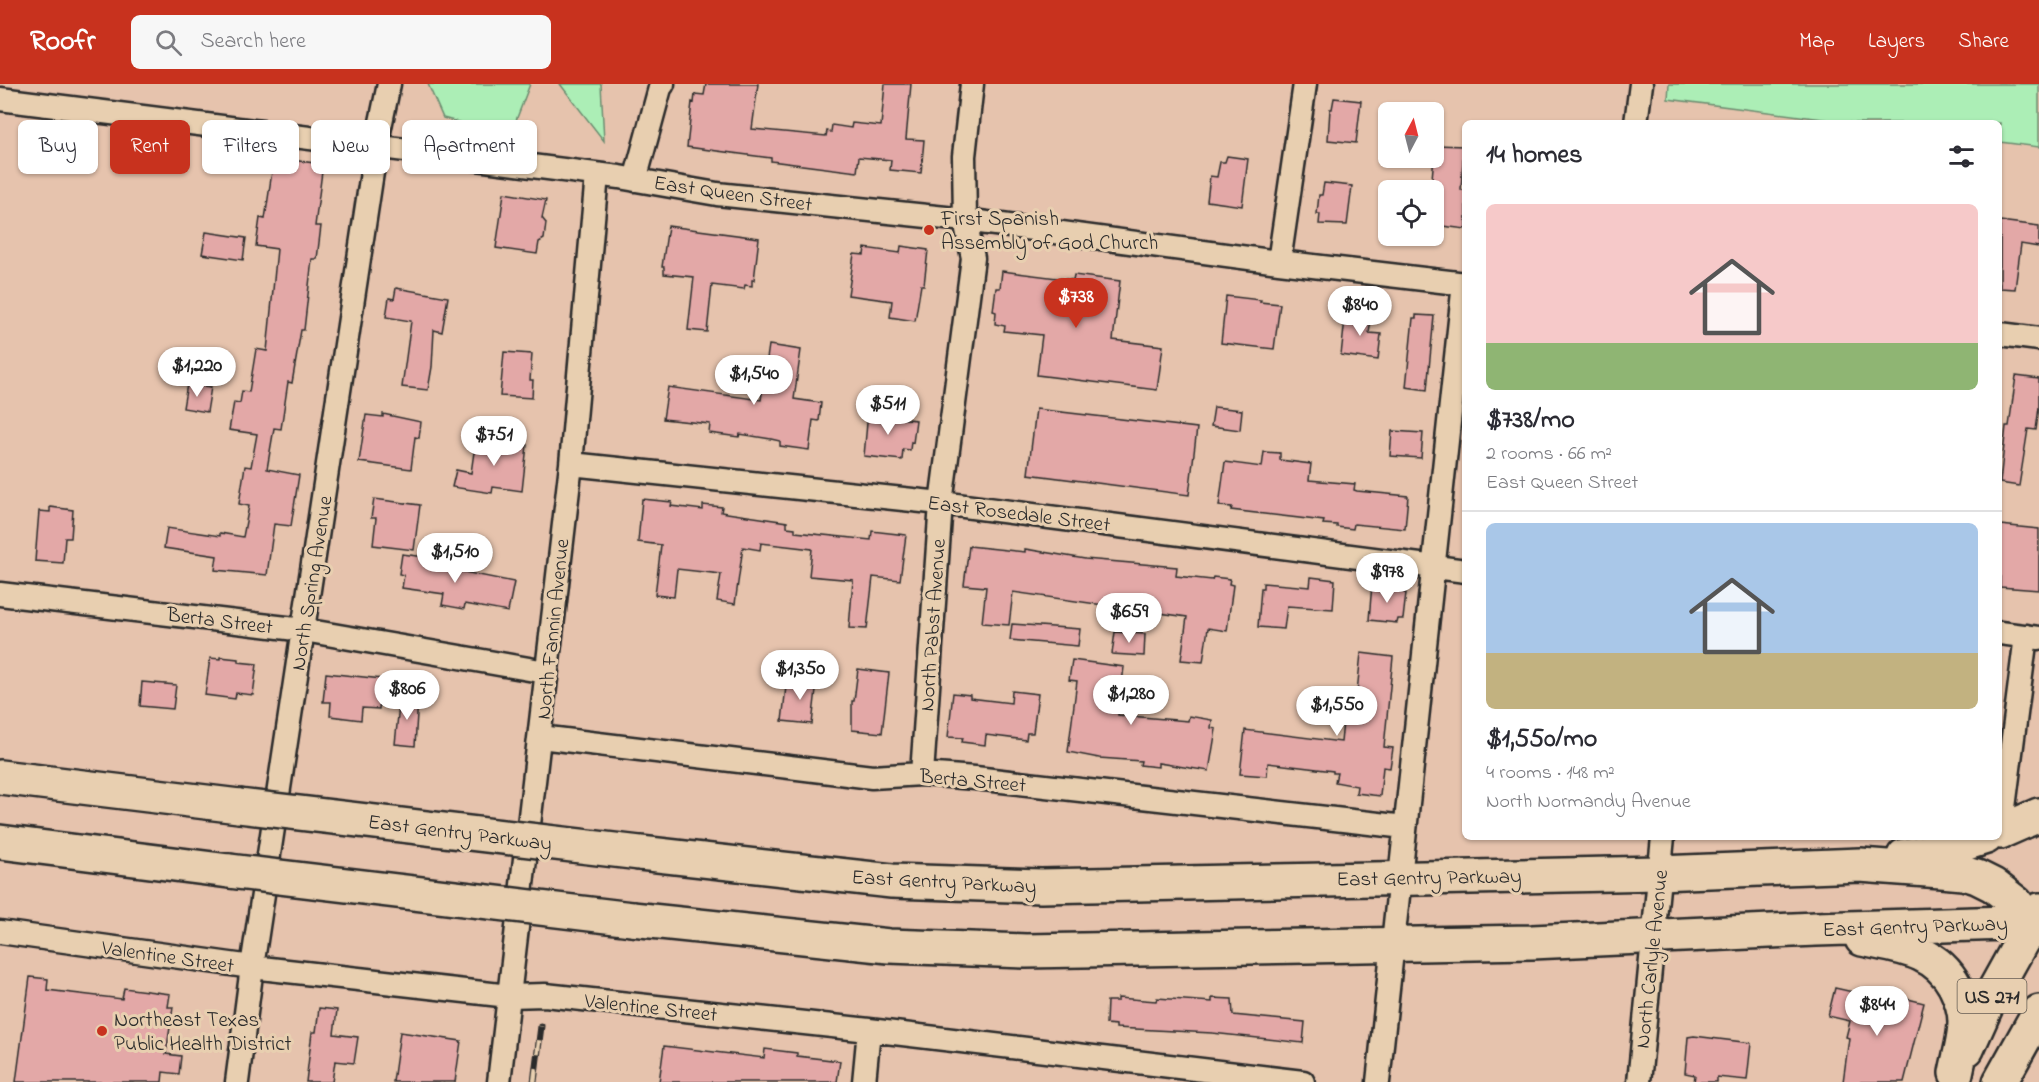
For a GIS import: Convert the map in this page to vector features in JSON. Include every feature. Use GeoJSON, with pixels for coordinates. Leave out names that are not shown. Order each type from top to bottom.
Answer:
{"type":"FeatureCollection","features":[{"type":"Feature","properties":{"kind":"main road","name":"East Gentry Parkway"},"geometry":{"type":"LineString","coordinates":[[0,777],[639,853],[892,881],[960,885],[1080,886],[1400,877],[1659,873],[1860,865],[1962,873],[1977,877],[2003,892],[2037,921]]}},
{"type":"Feature","properties":{"kind":"main road"},"geometry":{"type":"LineString","coordinates":[[2002,830],[2039,815]]}},
{"type":"Feature","properties":{"kind":"main road"},"geometry":{"type":"LineString","coordinates":[[1860,865],[1954,847],[1975,840]]}},
{"type":"Feature","properties":{"kind":"main road","name":"East Gentry Parkway"},"geometry":{"type":"LineString","coordinates":[[0,842],[632,919],[931,948],[1062,951],[1653,938],[2037,921]]}},
{"type":"Feature","properties":{"kind":"main road","name":"US 271"},"geometry":{"type":"LineString","coordinates":[[1954,1077],[1989,1000],[2037,921]]}},
{"type":"Feature","properties":{"kind":"main road"},"geometry":{"type":"LineString","coordinates":[[1816,929],[1920,953],[1941,966],[1959,994],[1965,1023],[1954,1077]]}},
{"type":"Feature","properties":{"kind":"main road","name":"US 271"},"geometry":{"type":"LineString","coordinates":[[2000,1082],[2039,1012]]}},
{"type":"Feature","properties":{"kind":"street","name":"North Spring Avenue"},"geometry":{"type":"LineString","coordinates":[[381,120],[389,84]]}},
{"type":"Feature","properties":{"kind":"street","name":"North Pabst Avenue"},"geometry":{"type":"LineString","coordinates":[[922,774],[941,503],[973,258],[965,220],[964,156],[972,84]]}},
{"type":"Feature","properties":{"kind":"street"},"geometry":{"type":"LineString","coordinates":[[1279,262],[1305,84]]}},
{"type":"Feature","properties":{"kind":"street"},"geometry":{"type":"LineString","coordinates":[[1636,120],[1641,84]]}},
{"type":"Feature","properties":{"kind":"street"},"geometry":{"type":"LineString","coordinates":[[635,180],[661,85]]}},
{"type":"Feature","properties":{"kind":"street","name":"East Queen Street"},"geometry":{"type":"LineString","coordinates":[[0,99],[311,138]]}},
{"type":"Feature","properties":{"kind":"street","name":"East Queen Street"},"geometry":{"type":"LineString","coordinates":[[390,148],[635,180],[717,194],[965,220],[1279,262],[1462,283]]}},
{"type":"Feature","properties":{"kind":"street","name":"North Spring Avenue"},"geometry":{"type":"LineString","coordinates":[[237,1082],[252,967],[372,174]]}},
{"type":"Feature","properties":{"kind":"street","name":"North Fannin Avenue"},"geometry":{"type":"LineString","coordinates":[[499,1082],[571,464],[597,175]]}},
{"type":"Feature","properties":{"kind":"street"},"geometry":{"type":"LineString","coordinates":[[1378,1082],[1462,310]]}},
{"type":"Feature","properties":{"kind":"street"},"geometry":{"type":"LineString","coordinates":[[2002,334],[2039,339]]}},
{"type":"Feature","properties":{"kind":"street","name":"East Rosedale Street"},"geometry":{"type":"LineString","coordinates":[[571,464],[941,503],[1462,570]]}},
{"type":"Feature","properties":{"kind":"street","name":"Berta Street"},"geometry":{"type":"LineString","coordinates":[[0,594],[304,630],[546,672]]}},
{"type":"Feature","properties":{"kind":"street"},"geometry":{"type":"LineString","coordinates":[[2002,633],[2032,637],[2002,800]]}},
{"type":"Feature","properties":{"kind":"street","name":"Berta Street"},"geometry":{"type":"LineString","coordinates":[[540,737],[872,777],[922,774],[975,778],[1406,827]]}},
{"type":"Feature","properties":{"kind":"street","name":"North Carlyle Avenue"},"geometry":{"type":"LineString","coordinates":[[1639,1082],[1663,840]]}},
{"type":"Feature","properties":{"kind":"street","name":"Valentine Street"},"geometry":{"type":"LineString","coordinates":[[0,932],[252,967],[509,996],[545,995],[869,1030],[1188,1075],[1303,1082]]}},
{"type":"Feature","properties":{"kind":"street"},"geometry":{"type":"LineString","coordinates":[[864,1082],[869,1030]]}},
{"type":"Feature","properties":{"kind":"green space"},"geometry":{"type":"Polygon","coordinates":[[[428,84],[530,84],[516,120],[443,118],[428,84]]]}},
{"type":"Feature","properties":{"kind":"green space"},"geometry":{"type":"Polygon","coordinates":[[[560,84],[601,84],[604,141],[560,84]]]}},
{"type":"Feature","properties":{"kind":"green space"},"geometry":{"type":"Polygon","coordinates":[[[1669,84],[2039,84],[2039,147],[2002,142],[2002,120],[1830,120],[1668,99],[1669,84]]]}},
{"type":"Feature","properties":{"kind":"building"},"geometry":{"type":"Polygon","coordinates":[[[706,84],[758,84],[752,129],[826,136],[827,131],[831,132],[832,125],[851,128],[852,123],[881,126],[885,84],[911,84],[906,139],[924,140],[921,173],[890,170],[891,160],[859,157],[857,172],[687,147],[692,102],[694,103],[695,94],[704,95],[706,84]]]}},
{"type":"Feature","properties":{"kind":"building"},"geometry":{"type":"Polygon","coordinates":[[[1334,98],[1361,101],[1356,143],[1328,140],[1330,109],[1332,109],[1334,98]]]}},
{"type":"Feature","properties":{"kind":"building"},"geometry":{"type":"Polygon","coordinates":[[[1444,145],[1462,146],[1462,228],[1444,226],[1444,180],[1432,180],[1433,168],[1444,168],[1444,145]]]}},
{"type":"Feature","properties":{"kind":"building"},"geometry":{"type":"Polygon","coordinates":[[[1227,156],[1248,159],[1242,206],[1207,201],[1210,176],[1217,177],[1220,162],[1225,162],[1227,156]]]}},
{"type":"Feature","properties":{"kind":"building"},"geometry":{"type":"Polygon","coordinates":[[[299,161],[311,163],[311,174],[322,174],[315,226],[321,226],[317,259],[312,259],[304,330],[301,330],[292,383],[288,382],[281,429],[274,428],[267,469],[299,475],[291,526],[274,524],[267,575],[215,570],[217,556],[164,548],[167,528],[243,537],[249,506],[239,504],[245,466],[251,467],[257,434],[229,430],[234,402],[240,403],[242,391],[249,392],[256,349],[267,351],[277,249],[256,246],[260,218],[265,219],[272,174],[299,174],[299,161]]]}},
{"type":"Feature","properties":{"kind":"building"},"geometry":{"type":"Polygon","coordinates":[[[1324,183],[1352,186],[1347,225],[1319,224],[1320,214],[1317,214],[1319,195],[1322,195],[1324,183]]]}},
{"type":"Feature","properties":{"kind":"building"},"geometry":{"type":"Polygon","coordinates":[[[504,193],[546,200],[542,218],[546,223],[544,239],[539,242],[537,254],[496,248],[504,193]]]}},
{"type":"Feature","properties":{"kind":"building"},"geometry":{"type":"Polygon","coordinates":[[[2002,221],[2039,226],[2039,247],[2021,244],[2015,289],[2002,288],[2002,221]]]}},
{"type":"Feature","properties":{"kind":"building"},"geometry":{"type":"Polygon","coordinates":[[[668,226],[759,238],[752,286],[745,285],[744,289],[712,285],[707,332],[688,330],[694,277],[664,274],[664,267],[662,267],[668,226]]]}},
{"type":"Feature","properties":{"kind":"building"},"geometry":{"type":"Polygon","coordinates":[[[206,232],[246,238],[243,260],[202,254],[206,232]]]}},
{"type":"Feature","properties":{"kind":"building"},"geometry":{"type":"Polygon","coordinates":[[[901,246],[928,250],[924,285],[921,285],[915,321],[890,317],[892,301],[848,295],[854,254],[864,255],[865,248],[900,253],[901,246]]]}},
{"type":"Feature","properties":{"kind":"building"},"geometry":{"type":"Polygon","coordinates":[[[1002,271],[1073,280],[1074,275],[1120,281],[1113,340],[1163,346],[1157,390],[1037,375],[1042,335],[1004,331],[1005,326],[995,324],[996,312],[993,311],[996,288],[1000,288],[1002,271]]]}},
{"type":"Feature","properties":{"kind":"building"},"geometry":{"type":"Polygon","coordinates":[[[396,288],[448,297],[442,332],[434,330],[428,390],[402,387],[411,321],[386,317],[389,298],[394,299],[396,288]]]}},
{"type":"Feature","properties":{"kind":"building"},"geometry":{"type":"Polygon","coordinates":[[[1226,296],[1280,304],[1274,349],[1221,343],[1226,296]]]}},
{"type":"Feature","properties":{"kind":"building"},"geometry":{"type":"Polygon","coordinates":[[[1346,310],[1372,314],[1369,333],[1381,334],[1378,360],[1341,355],[1346,310]]]}},
{"type":"Feature","properties":{"kind":"building"},"geometry":{"type":"Polygon","coordinates":[[[1416,315],[1434,316],[1427,390],[1406,387],[1413,318],[1416,318],[1416,315]]]}},
{"type":"Feature","properties":{"kind":"building"},"geometry":{"type":"Polygon","coordinates":[[[769,345],[801,350],[794,399],[821,403],[819,421],[813,420],[809,450],[780,446],[780,441],[771,439],[740,434],[739,437],[709,433],[710,424],[663,419],[668,387],[761,400],[769,345]]]}},
{"type":"Feature","properties":{"kind":"building"},"geometry":{"type":"Polygon","coordinates":[[[504,352],[532,354],[530,380],[533,380],[532,398],[500,396],[504,352]]]}},
{"type":"Feature","properties":{"kind":"building"},"geometry":{"type":"Polygon","coordinates":[[[2016,376],[2039,379],[2036,430],[2028,429],[2019,486],[2002,483],[2006,426],[2009,426],[2016,376]]]}},
{"type":"Feature","properties":{"kind":"building"},"geometry":{"type":"Polygon","coordinates":[[[187,384],[211,387],[207,412],[183,408],[187,384]]]}},
{"type":"Feature","properties":{"kind":"building"},"geometry":{"type":"Polygon","coordinates":[[[1214,407],[1242,410],[1240,430],[1211,426],[1214,407]]]}},
{"type":"Feature","properties":{"kind":"building"},"geometry":{"type":"Polygon","coordinates":[[[1036,409],[1197,428],[1189,495],[1028,474],[1036,409]]]}},
{"type":"Feature","properties":{"kind":"building"},"geometry":{"type":"Polygon","coordinates":[[[868,412],[887,415],[887,417],[916,420],[913,443],[911,442],[910,450],[903,449],[902,460],[864,456],[868,412]]]}},
{"type":"Feature","properties":{"kind":"building"},"geometry":{"type":"Polygon","coordinates":[[[383,414],[421,422],[419,438],[415,437],[411,469],[359,462],[366,415],[383,417],[383,414]]]}},
{"type":"Feature","properties":{"kind":"building"},"geometry":{"type":"Polygon","coordinates":[[[1392,431],[1423,433],[1421,458],[1390,456],[1392,431]]]}},
{"type":"Feature","properties":{"kind":"building"},"geometry":{"type":"Polygon","coordinates":[[[488,436],[505,439],[504,442],[527,445],[522,491],[493,487],[492,493],[452,487],[456,470],[471,473],[476,438],[488,440],[488,436]]]}},
{"type":"Feature","properties":{"kind":"building"},"geometry":{"type":"Polygon","coordinates":[[[1264,452],[1280,453],[1280,460],[1311,464],[1309,480],[1355,484],[1354,490],[1357,491],[1408,496],[1405,529],[1354,524],[1353,529],[1323,524],[1324,521],[1231,510],[1232,507],[1219,506],[1225,462],[1262,467],[1264,452]]]}},
{"type":"Feature","properties":{"kind":"building"},"geometry":{"type":"Polygon","coordinates":[[[374,499],[420,505],[414,550],[373,545],[376,518],[371,518],[374,499]]]}},
{"type":"Feature","properties":{"kind":"building"},"geometry":{"type":"Polygon","coordinates":[[[642,499],[672,502],[671,506],[703,510],[703,505],[722,507],[721,512],[787,522],[787,527],[795,528],[795,532],[871,540],[872,531],[906,535],[900,580],[873,577],[867,629],[849,628],[853,580],[809,576],[812,549],[761,543],[760,550],[743,547],[735,604],[717,601],[721,574],[677,569],[674,597],[655,595],[661,545],[638,542],[642,499]]]}},
{"type":"Feature","properties":{"kind":"building"},"geometry":{"type":"Polygon","coordinates":[[[50,507],[73,510],[71,538],[65,538],[63,563],[35,561],[39,511],[50,512],[50,507]]]}},
{"type":"Feature","properties":{"kind":"building"},"geometry":{"type":"Polygon","coordinates":[[[2002,525],[2039,529],[2039,590],[2002,587],[2002,525]]]}},
{"type":"Feature","properties":{"kind":"building"},"geometry":{"type":"Polygon","coordinates":[[[969,546],[1025,552],[1025,549],[1085,559],[1177,567],[1176,576],[1212,580],[1213,577],[1230,579],[1229,584],[1233,585],[1227,631],[1208,628],[1203,662],[1181,660],[1187,617],[1013,592],[1009,625],[982,623],[986,587],[964,585],[969,546]]]}},
{"type":"Feature","properties":{"kind":"building"},"geometry":{"type":"Polygon","coordinates":[[[402,554],[440,559],[439,567],[514,582],[508,612],[465,604],[464,609],[442,605],[444,594],[402,588],[404,575],[399,574],[402,554]]]}},
{"type":"Feature","properties":{"kind":"building"},"geometry":{"type":"Polygon","coordinates":[[[1311,577],[1335,580],[1333,609],[1287,606],[1284,629],[1258,627],[1263,583],[1310,587],[1311,577]]]}},
{"type":"Feature","properties":{"kind":"building"},"geometry":{"type":"Polygon","coordinates":[[[1372,584],[1401,587],[1400,592],[1406,593],[1403,619],[1398,619],[1397,623],[1369,620],[1372,584]]]}},
{"type":"Feature","properties":{"kind":"building"},"geometry":{"type":"Polygon","coordinates":[[[1012,624],[1080,629],[1078,646],[1010,640],[1012,624]]]}},
{"type":"Feature","properties":{"kind":"building"},"geometry":{"type":"Polygon","coordinates":[[[1115,632],[1145,634],[1144,656],[1112,654],[1115,632]]]}},
{"type":"Feature","properties":{"kind":"building"},"geometry":{"type":"Polygon","coordinates":[[[1361,653],[1393,657],[1384,747],[1393,748],[1390,768],[1383,767],[1380,796],[1356,793],[1357,786],[1335,782],[1337,773],[1333,771],[1268,763],[1267,776],[1240,774],[1245,730],[1341,742],[1345,701],[1356,702],[1361,653]]]}},
{"type":"Feature","properties":{"kind":"building"},"geometry":{"type":"Polygon","coordinates":[[[220,657],[257,664],[253,695],[236,693],[235,699],[205,695],[210,658],[220,659],[220,657]]]}},
{"type":"Feature","properties":{"kind":"building"},"geometry":{"type":"Polygon","coordinates":[[[1072,660],[1124,667],[1118,715],[1188,721],[1189,716],[1212,720],[1211,728],[1216,729],[1209,771],[1158,763],[1158,767],[1140,765],[1141,761],[1099,758],[1068,752],[1077,681],[1069,680],[1072,660]]]}},
{"type":"Feature","properties":{"kind":"building"},"geometry":{"type":"Polygon","coordinates":[[[858,669],[889,673],[882,733],[852,730],[852,701],[854,701],[858,669]]]}},
{"type":"Feature","properties":{"kind":"building"},"geometry":{"type":"Polygon","coordinates":[[[326,673],[382,679],[379,709],[362,708],[361,720],[330,716],[331,702],[323,702],[326,673]]]}},
{"type":"Feature","properties":{"kind":"building"},"geometry":{"type":"Polygon","coordinates":[[[787,678],[817,681],[812,724],[782,721],[787,678]]]}},
{"type":"Feature","properties":{"kind":"building"},"geometry":{"type":"Polygon","coordinates":[[[142,682],[176,685],[173,709],[140,706],[142,682]]]}},
{"type":"Feature","properties":{"kind":"building"},"geometry":{"type":"Polygon","coordinates":[[[1012,691],[1038,694],[1033,733],[1027,733],[1026,740],[986,735],[985,745],[962,742],[963,738],[948,737],[953,693],[970,695],[970,698],[1011,703],[1012,691]]]}},
{"type":"Feature","properties":{"kind":"building"},"geometry":{"type":"Polygon","coordinates":[[[400,696],[418,698],[415,746],[395,744],[400,696]]]}},
{"type":"Feature","properties":{"kind":"building","name":"Northeast Texas Public Health District"},"geometry":{"type":"Polygon","coordinates":[[[30,977],[48,979],[47,990],[122,999],[124,988],[170,994],[168,1007],[173,1007],[166,1054],[181,1056],[179,1074],[163,1072],[162,1082],[16,1082],[30,977]]]}},
{"type":"Feature","properties":{"kind":"building"},"geometry":{"type":"Polygon","coordinates":[[[1835,988],[1853,992],[1852,997],[1893,1006],[1896,996],[1924,1003],[1904,1082],[1843,1082],[1849,1038],[1846,1037],[1850,1021],[1828,1016],[1835,988]]]}},
{"type":"Feature","properties":{"kind":"building"},"geometry":{"type":"Polygon","coordinates":[[[1118,998],[1212,1002],[1212,998],[1232,999],[1233,1015],[1305,1022],[1303,1043],[1212,1033],[1116,1028],[1116,1025],[1106,1024],[1107,1001],[1118,1001],[1118,998]]]}},
{"type":"Feature","properties":{"kind":"building"},"geometry":{"type":"Polygon","coordinates":[[[319,1008],[337,1010],[334,1034],[358,1037],[354,1063],[335,1061],[332,1082],[306,1082],[312,1032],[316,1032],[319,1008]]]}},
{"type":"Feature","properties":{"kind":"building"},"geometry":{"type":"Polygon","coordinates":[[[400,1032],[461,1041],[455,1082],[393,1082],[400,1032]]]}},
{"type":"Feature","properties":{"kind":"building"},"geometry":{"type":"Polygon","coordinates":[[[1688,1037],[1751,1043],[1747,1080],[1717,1077],[1717,1082],[1694,1082],[1695,1075],[1685,1073],[1688,1037]]]}},
{"type":"Feature","properties":{"kind":"building"},"geometry":{"type":"Polygon","coordinates":[[[664,1046],[764,1058],[765,1049],[797,1053],[797,1056],[840,1061],[837,1082],[659,1082],[664,1046]]]}},
{"type":"Feature","properties":{"kind":"railway"},"geometry":{"type":"LineString","coordinates":[[534,1082],[541,1026]]}},
{"type":"Feature","properties":{"kind":"place","name":"First Spanish Assembly of God Church"},"geometry":{"type":"Point","coordinates":[929,230]}},
{"type":"Feature","properties":{"kind":"place","name":"Northeast Texas Public Health District"},"geometry":{"type":"Point","coordinates":[102,1031]}}]}
